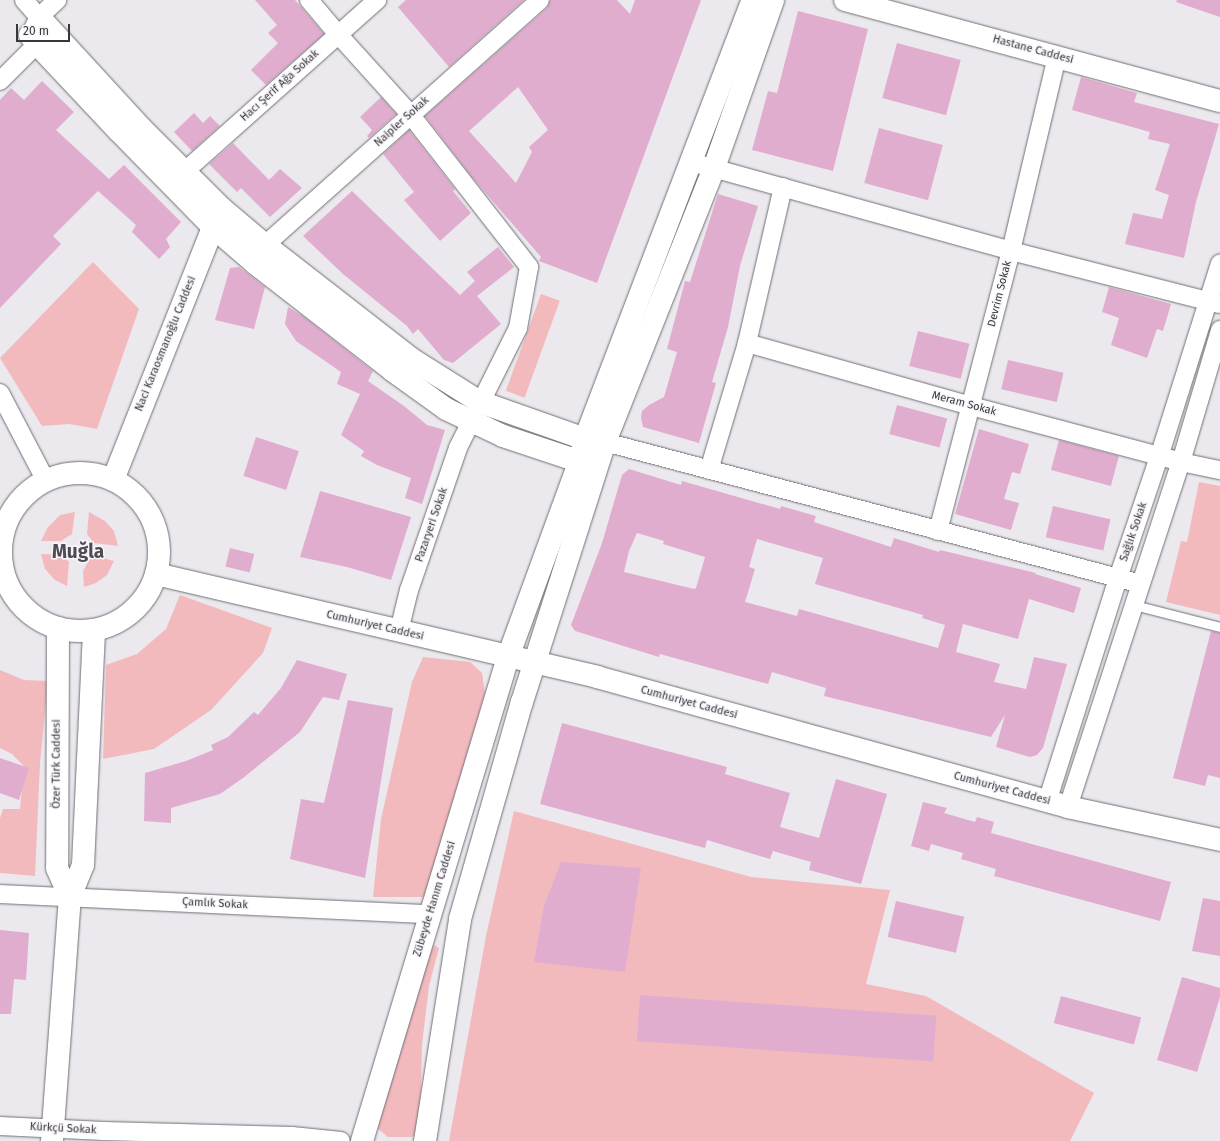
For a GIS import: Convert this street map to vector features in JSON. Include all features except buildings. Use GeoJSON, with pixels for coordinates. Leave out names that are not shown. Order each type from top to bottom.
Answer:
{"type":"FeatureCollection","features":[{"type":"Feature","properties":{"kind":"main road"},"geometry":{"type":"LineString","coordinates":[[425,1141],[460,919],[534,662],[595,440],[691,162],[753,0]]}},
{"type":"Feature","properties":{"kind":"main road"},"geometry":{"type":"LineString","coordinates":[[595,440],[714,168],[773,0]]}},
{"type":"Feature","properties":{"kind":"main road","name":"Hastane Caddesi"},"geometry":{"type":"LineString","coordinates":[[845,0],[1220,101]]}},
{"type":"Feature","properties":{"kind":"main road"},"geometry":{"type":"LineString","coordinates":[[39,32],[184,172],[217,217],[256,264],[392,370],[446,409],[503,436],[588,465]]}},
{"type":"Feature","properties":{"kind":"main road"},"geometry":{"type":"LineString","coordinates":[[39,32],[217,217],[265,245],[410,358],[480,402],[595,440]]}},
{"type":"Feature","properties":{"kind":"main road","name":"Naci Karaosmanoğlu Caddesi"},"geometry":{"type":"LineString","coordinates":[[112,480],[217,217]]}},
{"type":"Feature","properties":{"kind":"main road","name":"Zübeyde Hanım Caddesi"},"geometry":{"type":"LineString","coordinates":[[362,1141],[508,657],[588,465]]}},
{"type":"Feature","properties":{"kind":"main road"},"geometry":{"type":"LineString","coordinates":[[79,473],[96,474],[112,480],[129,489],[142,502],[152,519],[158,537],[160,556],[156,574],[150,590],[143,600],[126,617],[111,625],[94,630],[76,631],[58,628],[38,620],[22,606],[9,588],[1,568],[1,547],[6,526],[15,508],[29,492],[46,481],[62,475],[79,473]]}},
{"type":"Feature","properties":{"kind":"main road","name":"Cumhuriyet Caddesi"},"geometry":{"type":"LineString","coordinates":[[156,574],[534,662],[598,678],[1047,802],[1220,840]]}},
{"type":"Feature","properties":{"kind":"main road","name":"Özer Türk Caddesi"},"geometry":{"type":"LineString","coordinates":[[58,628],[57,868],[70,897]]}},
{"type":"Feature","properties":{"kind":"main road","name":"Özer Türk Caddesi"},"geometry":{"type":"LineString","coordinates":[[52,1135],[70,897],[83,865],[94,630]]}},
{"type":"Feature","properties":{"kind":"main road"},"geometry":{"type":"LineString","coordinates":[[431,914],[460,919]]}},
{"type":"Feature","properties":{"kind":"street"},"geometry":{"type":"LineString","coordinates":[[24,0],[39,32]]}},
{"type":"Feature","properties":{"kind":"street"},"geometry":{"type":"LineString","coordinates":[[0,81],[39,32],[57,0]]}},
{"type":"Feature","properties":{"kind":"street","name":"Pazaryeri Sokak"},"geometry":{"type":"LineString","coordinates":[[309,0],[338,35],[410,114],[529,268],[518,328],[458,448],[409,590],[399,631]]}},
{"type":"Feature","properties":{"kind":"street","name":"Hacı Şerif Ağa Sokak"},"geometry":{"type":"LineString","coordinates":[[184,172],[377,0]]}},
{"type":"Feature","properties":{"kind":"street","name":"Naipler Sokak"},"geometry":{"type":"LineString","coordinates":[[265,245],[410,114],[540,0]]}},
{"type":"Feature","properties":{"kind":"street","name":"Devrim Sokak"},"geometry":{"type":"LineString","coordinates":[[938,531],[1011,251],[1057,56]]}},
{"type":"Feature","properties":{"kind":"street"},"geometry":{"type":"LineString","coordinates":[[691,162],[1011,251],[1214,303]]}},
{"type":"Feature","properties":{"kind":"street"},"geometry":{"type":"LineString","coordinates":[[709,470],[747,343],[783,187]]}},
{"type":"Feature","properties":{"kind":"street","name":"Sağlık Sokak"},"geometry":{"type":"LineString","coordinates":[[1047,802],[1118,578],[1214,303],[1220,263]]}},
{"type":"Feature","properties":{"kind":"street","name":"Sağlık Sokak"},"geometry":{"type":"LineString","coordinates":[[1068,807],[1181,462],[1220,330]]}},
{"type":"Feature","properties":{"kind":"street","name":"Meram Sokak"},"geometry":{"type":"LineString","coordinates":[[747,343],[971,406],[1181,462],[1220,470]]}},
{"type":"Feature","properties":{"kind":"street"},"geometry":{"type":"LineString","coordinates":[[0,393],[46,481]]}},
{"type":"Feature","properties":{"kind":"street"},"geometry":{"type":"LineString","coordinates":[[595,440],[1141,584]]}},
{"type":"Feature","properties":{"kind":"street","name":"Çamlık Sokak"},"geometry":{"type":"LineString","coordinates":[[0,894],[431,914]]}},
{"type":"Feature","properties":{"kind":"street","name":"Kürkçü Sokak"},"geometry":{"type":"LineString","coordinates":[[0,1126],[52,1135],[342,1141]]}},
{"type":"Feature","properties":{"kind":"lane"},"geometry":{"type":"LineString","coordinates":[[1134,605],[1220,627]]}},
{"type":"Feature","properties":{"kind":"shaded area"},"geometry":{"type":"Polygon","coordinates":[[[93,262],[139,309],[97,429],[69,424],[42,426],[0,358],[93,262]]]}},
{"type":"Feature","properties":{"kind":"shaded area"},"geometry":{"type":"Polygon","coordinates":[[[541,294],[560,301],[525,398],[506,391],[541,294]]]}},
{"type":"Feature","properties":{"kind":"shaded area"},"geometry":{"type":"Polygon","coordinates":[[[1199,482],[1220,486],[1220,615],[1166,602],[1181,541],[1187,542],[1199,482]]]}},
{"type":"Feature","properties":{"kind":"shaded area"},"geometry":{"type":"Polygon","coordinates":[[[75,512],[72,534],[61,541],[41,541],[48,527],[60,515],[75,512]]]}},
{"type":"Feature","properties":{"kind":"shaded area"},"geometry":{"type":"Polygon","coordinates":[[[89,512],[105,521],[114,531],[118,546],[94,543],[87,534],[89,512]]]}},
{"type":"Feature","properties":{"kind":"shaded area"},"geometry":{"type":"Polygon","coordinates":[[[41,554],[63,555],[69,562],[67,586],[55,580],[45,569],[41,554]]]}},
{"type":"Feature","properties":{"kind":"shaded area"},"geometry":{"type":"Polygon","coordinates":[[[92,555],[114,561],[107,575],[96,583],[84,587],[83,571],[92,555]]]}},
{"type":"Feature","properties":{"kind":"shaded area"},"geometry":{"type":"Polygon","coordinates":[[[180,595],[272,628],[263,653],[211,710],[154,749],[103,759],[106,665],[137,654],[166,629],[180,595]]]}},
{"type":"Feature","properties":{"kind":"shaded area"},"geometry":{"type":"Polygon","coordinates":[[[423,657],[470,662],[482,673],[485,693],[425,897],[373,897],[381,819],[412,682],[423,657]]]}},
{"type":"Feature","properties":{"kind":"shaded area"},"geometry":{"type":"Polygon","coordinates":[[[0,670],[24,680],[48,681],[40,763],[35,876],[0,873],[0,818],[3,809],[20,809],[24,766],[12,754],[0,748],[0,670]]]}},
{"type":"Feature","properties":{"kind":"shaded area"},"geometry":{"type":"Polygon","coordinates":[[[514,811],[751,877],[890,890],[866,984],[926,996],[1094,1093],[1070,1141],[449,1141],[486,936],[514,811]]]}},
{"type":"Feature","properties":{"kind":"shaded area"},"geometry":{"type":"Polygon","coordinates":[[[434,945],[439,948],[429,986],[422,1045],[420,1121],[418,1132],[412,1137],[388,1137],[376,1127],[427,963],[434,945]]]}},
{"type":"Feature","properties":{"kind":"district","name":"Muğla"},"geometry":{"type":"Point","coordinates":[78,552]}}]}
